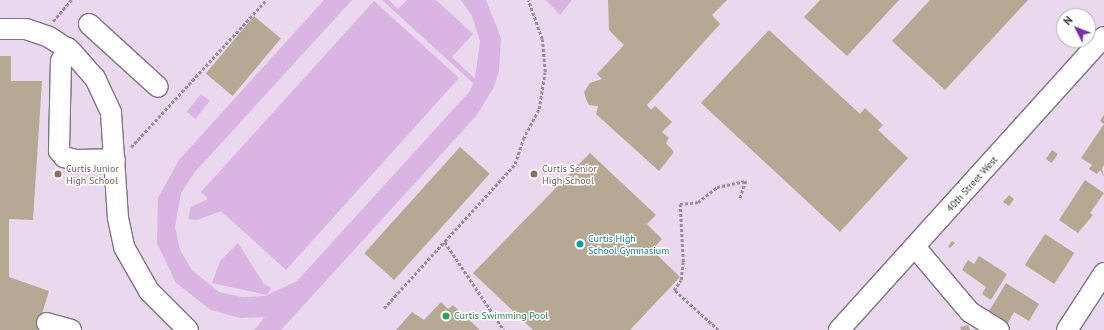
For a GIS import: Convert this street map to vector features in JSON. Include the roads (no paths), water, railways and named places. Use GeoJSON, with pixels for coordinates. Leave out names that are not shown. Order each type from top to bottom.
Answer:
{"type":"FeatureCollection","features":[{"type":"Feature","properties":{"kind":"street"},"geometry":{"type":"LineString","coordinates":[[89,24],[158,87]]}},
{"type":"Feature","properties":{"kind":"street"},"geometry":{"type":"LineString","coordinates":[[0,29],[39,33],[68,48],[92,72],[106,99],[115,161],[118,218],[127,253],[149,291],[188,330]]}},
{"type":"Feature","properties":{"kind":"street","name":"40th Street West"},"geometry":{"type":"LineString","coordinates":[[839,330],[1104,37]]}},
{"type":"Feature","properties":{"kind":"street"},"geometry":{"type":"LineString","coordinates":[[68,48],[61,61],[59,151],[64,157],[76,160],[115,161]]}},
{"type":"Feature","properties":{"kind":"street"},"geometry":{"type":"LineString","coordinates":[[915,247],[970,312],[999,330]]}},
{"type":"Feature","properties":{"kind":"street"},"geometry":{"type":"LineString","coordinates":[[1067,330],[1104,273]]}},
{"type":"Feature","properties":{"kind":"street"},"geometry":{"type":"LineString","coordinates":[[47,323],[71,330]]}},
{"type":"Feature","properties":{"kind":"place","name":"Curtis Junior High School"},"geometry":{"type":"Point","coordinates":[58,174]}},
{"type":"Feature","properties":{"kind":"place","name":"Curtis Senior High School"},"geometry":{"type":"Point","coordinates":[534,174]}},
{"type":"Feature","properties":{"kind":"place","name":"Curtis High School Gymnasium"},"geometry":{"type":"Point","coordinates":[580,244]}},
{"type":"Feature","properties":{"kind":"place","name":"Curtis Swimming Pool"},"geometry":{"type":"Point","coordinates":[446,316]}}]}
